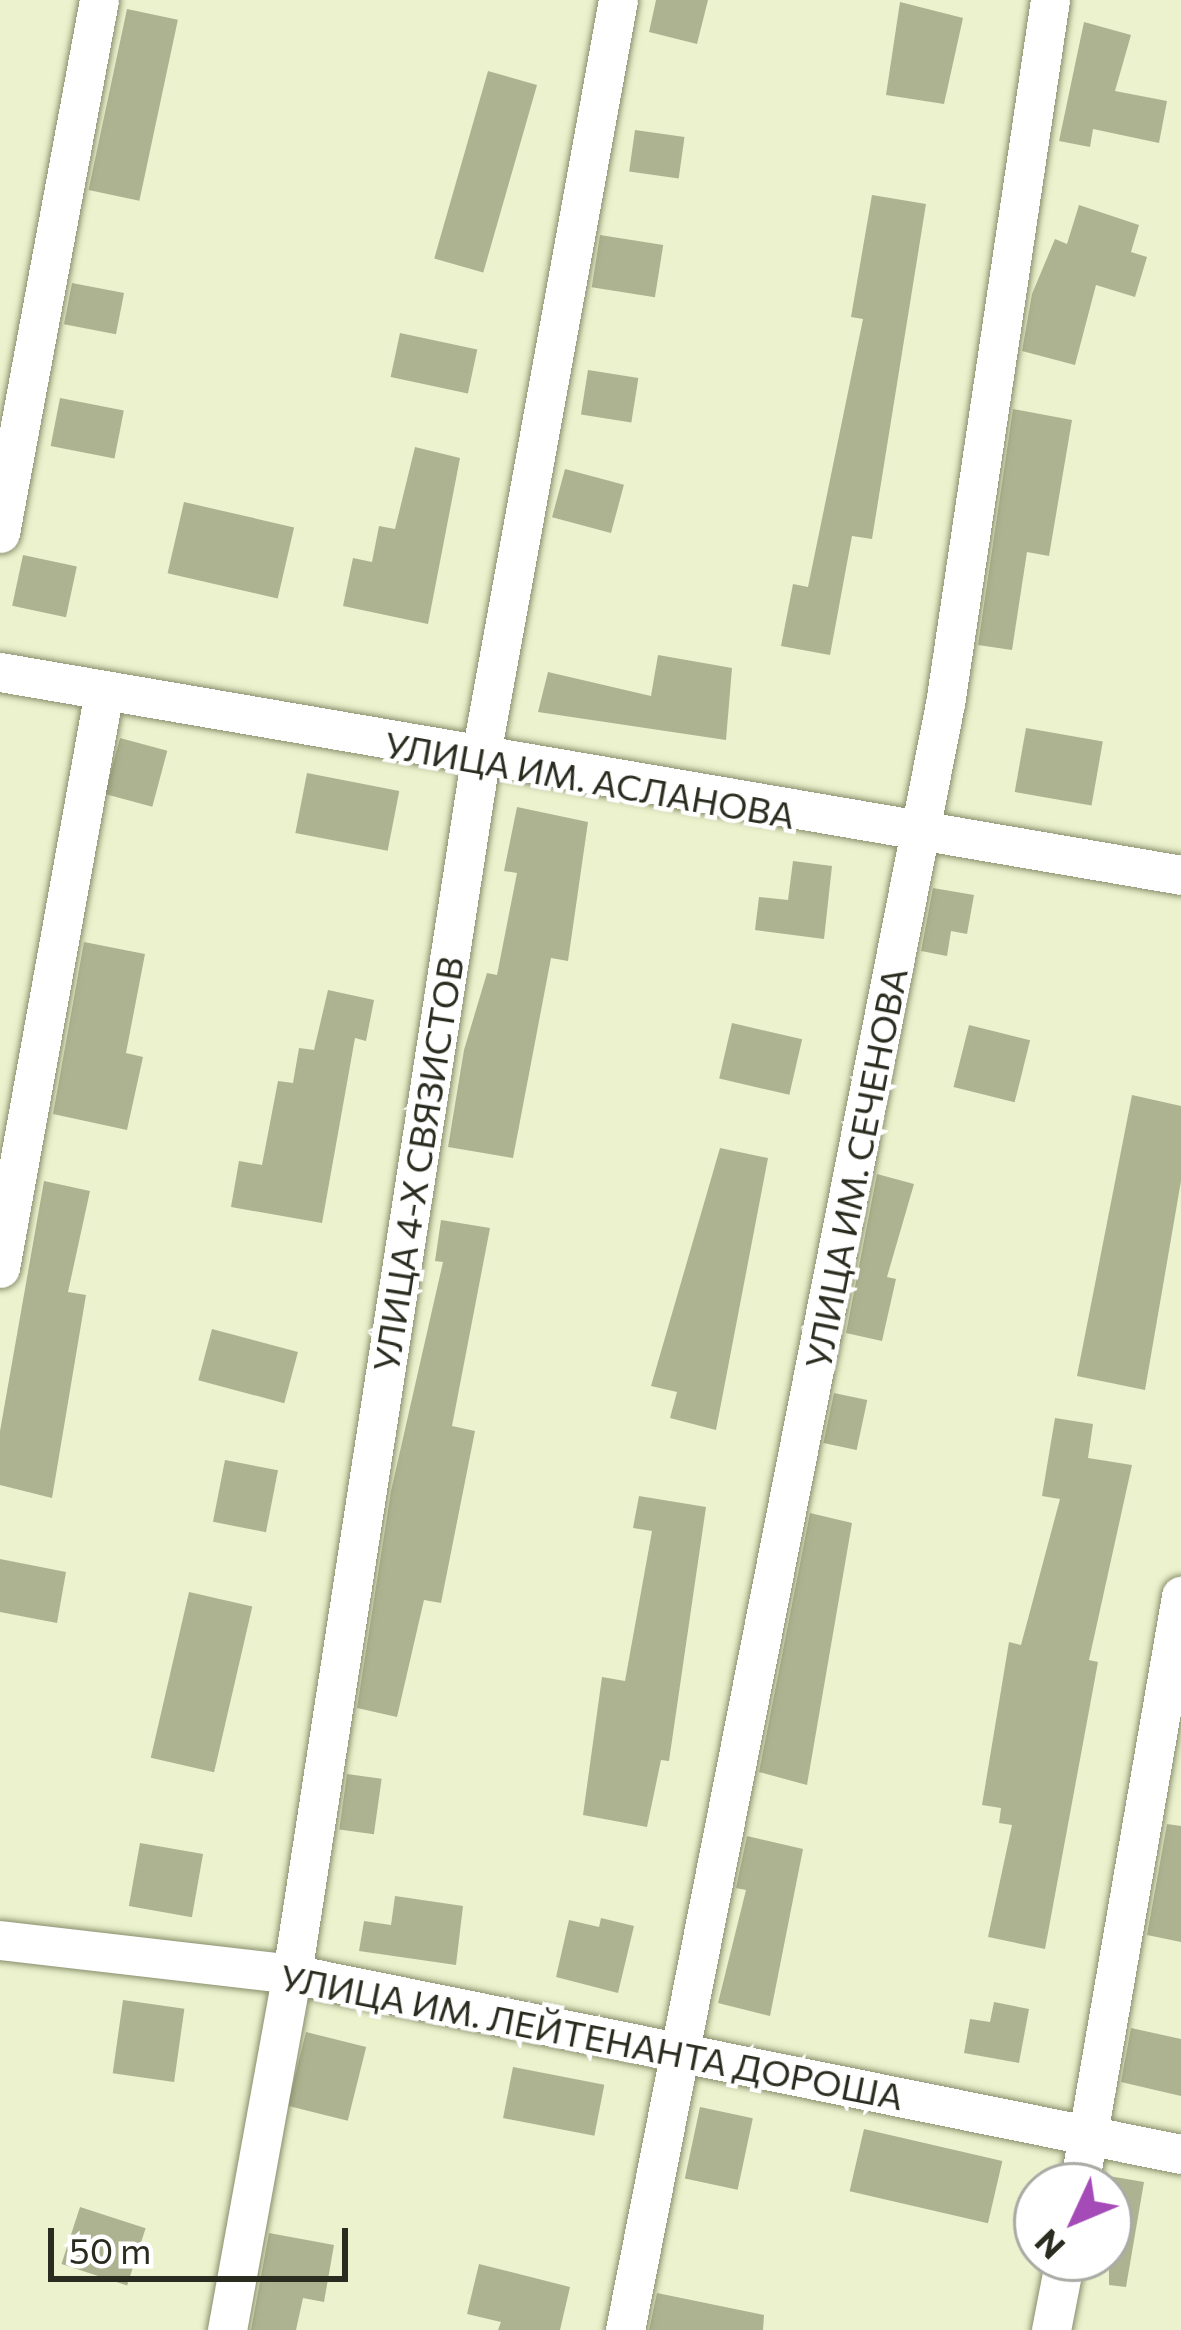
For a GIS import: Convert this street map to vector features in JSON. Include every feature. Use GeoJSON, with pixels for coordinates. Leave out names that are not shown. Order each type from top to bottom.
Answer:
{"type":"FeatureCollection","features":[{"type":"Feature","properties":{"kind":"street"},"geometry":{"type":"LineString","coordinates":[[0,533],[99,0]]}},
{"type":"Feature","properties":{"kind":"street","name":"УЛИЦА 4-Х СВЯЗИСТОВ"},"geometry":{"type":"LineString","coordinates":[[227,2330],[292,1974],[480,760],[617,0]]}},
{"type":"Feature","properties":{"kind":"street","name":"УЛИЦА ИМ. СЕЧЕНОВА"},"geometry":{"type":"LineString","coordinates":[[625,2330],[920,836],[1050,0]]}},
{"type":"Feature","properties":{"kind":"street","name":"УЛИЦА ИМ. АСЛАНОВА"},"geometry":{"type":"LineString","coordinates":[[0,671],[480,760],[920,836],[1181,875]]}},
{"type":"Feature","properties":{"kind":"street"},"geometry":{"type":"LineString","coordinates":[[0,1268],[104,692]]}},
{"type":"Feature","properties":{"kind":"street"},"geometry":{"type":"LineString","coordinates":[[1084,2162],[1181,1596]]}},
{"type":"Feature","properties":{"kind":"street","name":"УЛИЦА ИМ. ЛЕЙТЕНАНТА ДОРОША"},"geometry":{"type":"LineString","coordinates":[[0,1940],[292,1974],[682,2047],[1088,2140],[1181,2154]]}},
{"type":"Feature","properties":{"kind":"street"},"geometry":{"type":"LineString","coordinates":[[1051,2330],[1060,2282]]}},
{"type":"Feature","properties":{"kind":"building"},"geometry":{"type":"Polygon","coordinates":[[[656,0],[708,0],[697,44],[649,32],[656,0]]]}},
{"type":"Feature","properties":{"kind":"building"},"geometry":{"type":"Polygon","coordinates":[[[900,2],[963,18],[944,104],[886,95],[900,2]]]}},
{"type":"Feature","properties":{"kind":"building"},"geometry":{"type":"Polygon","coordinates":[[[127,9],[178,20],[139,201],[89,190],[127,9]]]}},
{"type":"Feature","properties":{"kind":"building"},"geometry":{"type":"Polygon","coordinates":[[[1084,22],[1131,35],[1115,91],[1167,101],[1159,143],[1093,129],[1090,147],[1059,141],[1084,22]]]}},
{"type":"Feature","properties":{"kind":"building"},"geometry":{"type":"Polygon","coordinates":[[[488,71],[537,85],[483,273],[434,258],[488,71]]]}},
{"type":"Feature","properties":{"kind":"building"},"geometry":{"type":"Polygon","coordinates":[[[635,130],[685,137],[679,179],[629,172],[635,130]]]}},
{"type":"Feature","properties":{"kind":"building"},"geometry":{"type":"Polygon","coordinates":[[[872,195],[926,204],[872,539],[852,536],[830,655],[781,646],[793,584],[808,587],[863,319],[851,317],[872,195]]]}},
{"type":"Feature","properties":{"kind":"building"},"geometry":{"type":"Polygon","coordinates":[[[1079,205],[1139,225],[1131,252],[1147,257],[1135,297],[1096,285],[1075,365],[1022,351],[1032,294],[1055,239],[1067,244],[1079,205]]]}},
{"type":"Feature","properties":{"kind":"building"},"geometry":{"type":"Polygon","coordinates":[[[600,235],[663,245],[655,297],[592,287],[600,235]]]}},
{"type":"Feature","properties":{"kind":"building"},"geometry":{"type":"Polygon","coordinates":[[[72,283],[124,293],[116,334],[64,324],[72,283]]]}},
{"type":"Feature","properties":{"kind":"building"},"geometry":{"type":"Polygon","coordinates":[[[400,333],[477,349],[468,393],[391,377],[400,333]]]}},
{"type":"Feature","properties":{"kind":"building"},"geometry":{"type":"Polygon","coordinates":[[[588,370],[638,378],[631,422],[581,414],[588,370]]]}},
{"type":"Feature","properties":{"kind":"building"},"geometry":{"type":"Polygon","coordinates":[[[60,398],[124,410],[114,459],[51,446],[60,398]]]}},
{"type":"Feature","properties":{"kind":"building"},"geometry":{"type":"Polygon","coordinates":[[[1013,409],[1072,420],[1049,556],[1027,552],[1012,650],[978,645],[1013,409]]]}},
{"type":"Feature","properties":{"kind":"building"},"geometry":{"type":"Polygon","coordinates":[[[415,447],[460,458],[428,624],[343,606],[353,558],[372,562],[379,526],[395,529],[415,447]]]}},
{"type":"Feature","properties":{"kind":"building"},"geometry":{"type":"Polygon","coordinates":[[[565,469],[624,485],[611,533],[552,517],[565,469]]]}},
{"type":"Feature","properties":{"kind":"building"},"geometry":{"type":"Polygon","coordinates":[[[184,502],[294,527],[278,599],[168,573],[184,502]]]}},
{"type":"Feature","properties":{"kind":"building"},"geometry":{"type":"Polygon","coordinates":[[[23,555],[77,566],[66,617],[12,606],[23,555]]]}},
{"type":"Feature","properties":{"kind":"building"},"geometry":{"type":"Polygon","coordinates":[[[658,655],[732,668],[726,740],[538,712],[548,672],[651,696],[658,655]]]}},
{"type":"Feature","properties":{"kind":"building"},"geometry":{"type":"Polygon","coordinates":[[[1026,728],[1103,742],[1092,806],[1015,792],[1026,728]]]}},
{"type":"Feature","properties":{"kind":"building"},"geometry":{"type":"Polygon","coordinates":[[[120,738],[167,751],[152,807],[105,794],[120,738]]]}},
{"type":"Feature","properties":{"kind":"building"},"geometry":{"type":"Polygon","coordinates":[[[307,773],[399,791],[388,851],[295,833],[307,773]]]}},
{"type":"Feature","properties":{"kind":"building"},"geometry":{"type":"Polygon","coordinates":[[[517,807],[588,822],[568,961],[551,958],[513,1158],[448,1147],[464,1050],[487,973],[497,975],[517,873],[504,871],[517,807]]]}},
{"type":"Feature","properties":{"kind":"building"},"geometry":{"type":"Polygon","coordinates":[[[793,861],[832,866],[824,939],[755,930],[759,897],[788,900],[793,861]]]}},
{"type":"Feature","properties":{"kind":"building"},"geometry":{"type":"Polygon","coordinates":[[[933,888],[974,895],[967,934],[951,931],[947,956],[921,951],[933,888]]]}},
{"type":"Feature","properties":{"kind":"building"},"geometry":{"type":"Polygon","coordinates":[[[84,942],[145,954],[126,1053],[143,1057],[127,1130],[53,1114],[84,942]]]}},
{"type":"Feature","properties":{"kind":"building"},"geometry":{"type":"Polygon","coordinates":[[[328,990],[374,1000],[366,1041],[355,1038],[322,1223],[231,1207],[239,1161],[262,1165],[278,1081],[293,1083],[299,1048],[314,1050],[328,990]]]}},
{"type":"Feature","properties":{"kind":"building"},"geometry":{"type":"Polygon","coordinates":[[[732,1023],[802,1039],[789,1095],[719,1079],[732,1023]]]}},
{"type":"Feature","properties":{"kind":"building"},"geometry":{"type":"Polygon","coordinates":[[[969,1025],[1030,1040],[1015,1102],[954,1087],[969,1025]]]}},
{"type":"Feature","properties":{"kind":"building"},"geometry":{"type":"Polygon","coordinates":[[[1132,1095],[1181,1106],[1181,1181],[1145,1390],[1077,1376],[1132,1095]]]}},
{"type":"Feature","properties":{"kind":"building"},"geometry":{"type":"Polygon","coordinates":[[[720,1148],[768,1158],[716,1430],[670,1418],[677,1392],[651,1386],[720,1148]]]}},
{"type":"Feature","properties":{"kind":"building"},"geometry":{"type":"Polygon","coordinates":[[[877,1174],[914,1184],[887,1277],[896,1279],[882,1341],[846,1333],[877,1174]]]}},
{"type":"Feature","properties":{"kind":"building"},"geometry":{"type":"Polygon","coordinates":[[[44,1181],[90,1191],[68,1292],[86,1295],[52,1498],[0,1485],[0,1431],[44,1181]]]}},
{"type":"Feature","properties":{"kind":"building"},"geometry":{"type":"Polygon","coordinates":[[[441,1220],[490,1228],[452,1426],[475,1431],[441,1603],[424,1600],[397,1717],[357,1708],[391,1491],[443,1262],[435,1261],[441,1220]]]}},
{"type":"Feature","properties":{"kind":"building"},"geometry":{"type":"Polygon","coordinates":[[[212,1329],[298,1352],[284,1403],[198,1380],[212,1329]]]}},
{"type":"Feature","properties":{"kind":"building"},"geometry":{"type":"Polygon","coordinates":[[[834,1393],[867,1400],[857,1450],[823,1443],[834,1393]]]}},
{"type":"Feature","properties":{"kind":"building"},"geometry":{"type":"Polygon","coordinates":[[[1055,1418],[1093,1424],[1088,1458],[1132,1465],[1089,1660],[1098,1662],[1045,1949],[988,1937],[1012,1825],[999,1823],[1001,1808],[982,1805],[1009,1642],[1021,1645],[1060,1499],[1042,1496],[1055,1418]]]}},
{"type":"Feature","properties":{"kind":"building"},"geometry":{"type":"Polygon","coordinates":[[[225,1460],[278,1470],[266,1532],[213,1522],[225,1460]]]}},
{"type":"Feature","properties":{"kind":"building"},"geometry":{"type":"Polygon","coordinates":[[[639,1496],[706,1507],[669,1761],[661,1760],[647,1827],[583,1815],[602,1677],[625,1681],[652,1531],[633,1528],[639,1496]]]}},
{"type":"Feature","properties":{"kind":"building"},"geometry":{"type":"Polygon","coordinates":[[[810,1513],[852,1523],[807,1785],[759,1772],[810,1513]]]}},
{"type":"Feature","properties":{"kind":"building"},"geometry":{"type":"Polygon","coordinates":[[[0,1559],[66,1572],[57,1623],[0,1612],[0,1559]]]}},
{"type":"Feature","properties":{"kind":"building"},"geometry":{"type":"Polygon","coordinates":[[[189,1592],[252,1607],[214,1772],[151,1758],[189,1592]]]}},
{"type":"Feature","properties":{"kind":"building"},"geometry":{"type":"Polygon","coordinates":[[[347,1774],[382,1779],[374,1834],[339,1829],[347,1774]]]}},
{"type":"Feature","properties":{"kind":"building"},"geometry":{"type":"Polygon","coordinates":[[[1167,1824],[1181,1826],[1181,1942],[1147,1935],[1167,1824]]]}},
{"type":"Feature","properties":{"kind":"building"},"geometry":{"type":"Polygon","coordinates":[[[747,1836],[803,1849],[770,2016],[718,2003],[746,1890],[736,1888],[747,1836]]]}},
{"type":"Feature","properties":{"kind":"building"},"geometry":{"type":"Polygon","coordinates":[[[140,1843],[203,1854],[192,1917],[129,1906],[140,1843]]]}},
{"type":"Feature","properties":{"kind":"building"},"geometry":{"type":"Polygon","coordinates":[[[395,1896],[463,1906],[456,1965],[359,1951],[364,1921],[391,1925],[395,1896]]]}},
{"type":"Feature","properties":{"kind":"building"},"geometry":{"type":"Polygon","coordinates":[[[601,1918],[634,1926],[618,1993],[556,1977],[569,1920],[599,1927],[601,1918]]]}},
{"type":"Feature","properties":{"kind":"building"},"geometry":{"type":"Polygon","coordinates":[[[123,2000],[184,2009],[174,2082],[113,2073],[123,2000]]]}},
{"type":"Feature","properties":{"kind":"building"},"geometry":{"type":"Polygon","coordinates":[[[994,2002],[1029,2009],[1019,2063],[964,2053],[970,2019],[990,2022],[994,2002]]]}},
{"type":"Feature","properties":{"kind":"building"},"geometry":{"type":"Polygon","coordinates":[[[1131,2028],[1181,2039],[1181,2096],[1121,2082],[1131,2028]]]}},
{"type":"Feature","properties":{"kind":"building"},"geometry":{"type":"Polygon","coordinates":[[[306,2032],[366,2047],[348,2121],[288,2106],[306,2032]]]}},
{"type":"Feature","properties":{"kind":"building"},"geometry":{"type":"Polygon","coordinates":[[[513,2067],[604,2085],[594,2136],[503,2118],[513,2067]]]}},
{"type":"Feature","properties":{"kind":"building"},"geometry":{"type":"Polygon","coordinates":[[[700,2107],[753,2118],[738,2190],[685,2178],[700,2107]]]}},
{"type":"Feature","properties":{"kind":"building"},"geometry":{"type":"Polygon","coordinates":[[[864,2129],[1002,2161],[988,2223],[850,2191],[864,2129]]]}},
{"type":"Feature","properties":{"kind":"building"},"geometry":{"type":"Polygon","coordinates":[[[1133,2180],[1144,2182],[1133,2246],[1133,2180]]]}},
{"type":"Feature","properties":{"kind":"building"},"geometry":{"type":"Polygon","coordinates":[[[80,2207],[146,2228],[127,2285],[61,2264],[80,2207]]]}},
{"type":"Feature","properties":{"kind":"building"},"geometry":{"type":"Polygon","coordinates":[[[269,2233],[334,2245],[324,2302],[303,2298],[296,2330],[251,2330],[269,2233]]]}},
{"type":"Feature","properties":{"kind":"building"},"geometry":{"type":"Polygon","coordinates":[[[479,2264],[570,2287],[560,2330],[498,2330],[501,2322],[467,2314],[479,2264]]]}},
{"type":"Feature","properties":{"kind":"building"},"geometry":{"type":"Polygon","coordinates":[[[657,2293],[764,2315],[763,2330],[649,2330],[657,2293]]]}}]}
